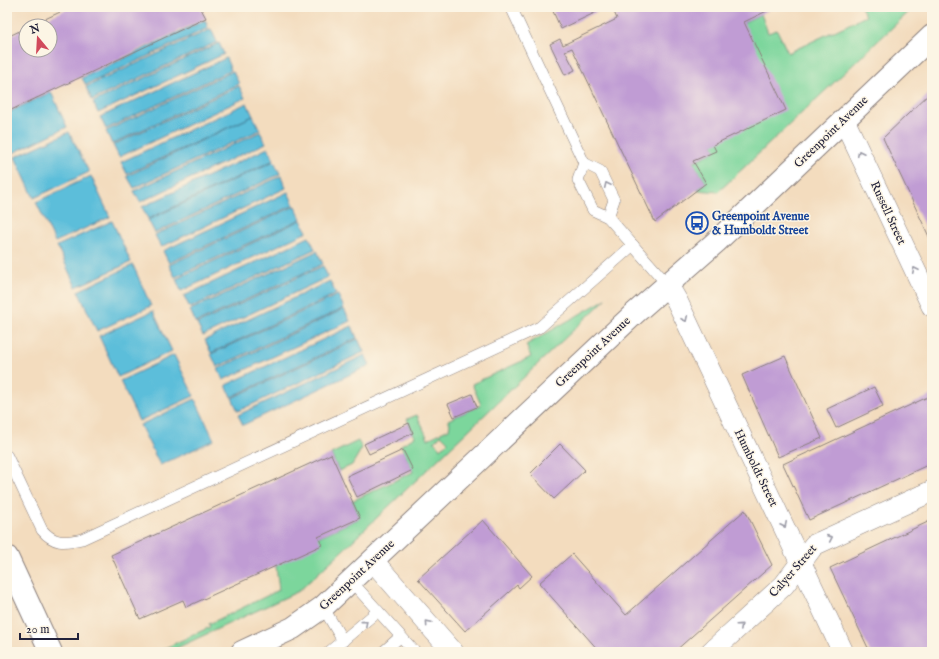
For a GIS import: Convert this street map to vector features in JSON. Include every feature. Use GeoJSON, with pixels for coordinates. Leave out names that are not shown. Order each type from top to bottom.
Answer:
{"type":"FeatureCollection","features":[{"type":"Feature","properties":{"kind":"main road","name":"Greenpoint Avenue"},"geometry":{"type":"LineString","coordinates":[[242,652],[293,628],[323,607],[628,319],[702,254],[932,36]]}},
{"type":"Feature","properties":{"kind":"main road"},"geometry":{"type":"LineString","coordinates":[[7,558],[51,652]]}},
{"type":"Feature","properties":{"kind":"street","name":"Russell Street"},"geometry":{"type":"LineString","coordinates":[[844,120],[932,306]]}},
{"type":"Feature","properties":{"kind":"street","name":"Humboldt Street"},"geometry":{"type":"LineString","coordinates":[[667,284],[677,301],[843,652]]}},
{"type":"Feature","properties":{"kind":"street","name":"Calyer Street"},"geometry":{"type":"LineString","coordinates":[[711,652],[784,585],[814,545],[932,491]]}},
{"type":"Feature","properties":{"kind":"street"},"geometry":{"type":"LineString","coordinates":[[373,561],[453,652]]}},
{"type":"Feature","properties":{"kind":"lane"},"geometry":{"type":"LineString","coordinates":[[511,7],[584,163],[600,171],[614,200],[608,217]]}},
{"type":"Feature","properties":{"kind":"lane"},"geometry":{"type":"LineString","coordinates":[[584,163],[578,180],[593,210],[608,217],[667,284]]}},
{"type":"Feature","properties":{"kind":"lane"},"geometry":{"type":"LineString","coordinates":[[7,456],[42,530],[48,537],[57,542],[70,542],[82,539],[540,327],[633,245]]}},
{"type":"Feature","properties":{"kind":"lane"},"geometry":{"type":"LineString","coordinates":[[351,581],[415,652]]}},
{"type":"Feature","properties":{"kind":"lane"},"geometry":{"type":"LineString","coordinates":[[323,607],[344,641]]}},
{"type":"Feature","properties":{"kind":"lane"},"geometry":{"type":"LineString","coordinates":[[329,652],[378,611]]}},
{"type":"Feature","properties":{"kind":"lane"},"geometry":{"type":"LineString","coordinates":[[383,652],[400,637]]}},
{"type":"Feature","properties":{"kind":"green space"},"geometry":{"type":"Polygon","coordinates":[[[861,7],[914,7],[718,192],[697,190],[706,183],[693,162],[715,151],[713,145],[744,22],[761,14],[768,33],[777,30],[788,53],[866,16],[861,7]]]}},
{"type":"Feature","properties":{"kind":"green space"},"geometry":{"type":"Polygon","coordinates":[[[606,299],[299,591],[168,652],[157,652],[210,627],[209,624],[279,590],[276,566],[318,537],[360,518],[352,501],[413,472],[401,445],[415,437],[407,419],[417,415],[428,439],[449,429],[450,424],[448,420],[481,405],[472,384],[531,357],[526,345],[606,299]],[[441,435],[434,442],[441,449],[448,442],[441,435]]]}},
{"type":"Feature","properties":{"kind":"green space"},"geometry":{"type":"Polygon","coordinates":[[[358,441],[362,448],[352,465],[339,471],[331,454],[358,441]]]}},
{"type":"Feature","properties":{"kind":"water"},"geometry":{"type":"Polygon","coordinates":[[[205,20],[208,28],[86,85],[82,78],[205,20]]]}},
{"type":"Feature","properties":{"kind":"water"},"geometry":{"type":"Polygon","coordinates":[[[211,29],[217,42],[92,100],[86,87],[211,29]]]}},
{"type":"Feature","properties":{"kind":"water"},"geometry":{"type":"Polygon","coordinates":[[[219,43],[224,54],[98,113],[93,102],[219,43]]]}},
{"type":"Feature","properties":{"kind":"water"},"geometry":{"type":"Polygon","coordinates":[[[226,58],[231,70],[106,129],[100,117],[226,58]]]}},
{"type":"Feature","properties":{"kind":"water"},"geometry":{"type":"Polygon","coordinates":[[[233,71],[239,84],[112,144],[106,131],[233,71]]]}},
{"type":"Feature","properties":{"kind":"water"},"geometry":{"type":"Polygon","coordinates":[[[239,86],[245,98],[119,157],[113,145],[239,86]]]}},
{"type":"Feature","properties":{"kind":"water"},"geometry":{"type":"Polygon","coordinates":[[[51,92],[67,127],[13,153],[7,140],[7,113],[51,92]]]}},
{"type":"Feature","properties":{"kind":"water"},"geometry":{"type":"Polygon","coordinates":[[[247,103],[253,116],[127,174],[121,162],[247,103]]]}},
{"type":"Feature","properties":{"kind":"water"},"geometry":{"type":"Polygon","coordinates":[[[253,116],[260,130],[134,188],[127,176],[253,116]]]}},
{"type":"Feature","properties":{"kind":"water"},"geometry":{"type":"Polygon","coordinates":[[[69,132],[89,172],[34,198],[15,157],[69,132]]]}},
{"type":"Feature","properties":{"kind":"water"},"geometry":{"type":"Polygon","coordinates":[[[260,132],[266,143],[140,202],[134,191],[260,132]]]}},
{"type":"Feature","properties":{"kind":"water"},"geometry":{"type":"Polygon","coordinates":[[[268,148],[274,160],[148,219],[142,207],[268,148]]]}},
{"type":"Feature","properties":{"kind":"water"},"geometry":{"type":"Polygon","coordinates":[[[274,161],[280,174],[155,233],[148,220],[274,161]]]}},
{"type":"Feature","properties":{"kind":"water"},"geometry":{"type":"Polygon","coordinates":[[[91,176],[110,217],[55,242],[36,202],[91,176]]]}},
{"type":"Feature","properties":{"kind":"water"},"geometry":{"type":"Polygon","coordinates":[[[281,176],[286,188],[161,247],[155,235],[281,176]]]}},
{"type":"Feature","properties":{"kind":"water"},"geometry":{"type":"Polygon","coordinates":[[[288,192],[294,205],[169,263],[163,251],[288,192]]]}},
{"type":"Feature","properties":{"kind":"water"},"geometry":{"type":"Polygon","coordinates":[[[295,206],[301,219],[175,277],[169,265],[295,206]]]}},
{"type":"Feature","properties":{"kind":"water"},"geometry":{"type":"Polygon","coordinates":[[[301,220],[307,232],[181,291],[176,279],[301,220]]]}},
{"type":"Feature","properties":{"kind":"water"},"geometry":{"type":"Polygon","coordinates":[[[112,221],[131,262],[76,287],[57,246],[112,221]]]}},
{"type":"Feature","properties":{"kind":"water"},"geometry":{"type":"Polygon","coordinates":[[[309,237],[315,249],[190,308],[184,296],[309,237]]]}},
{"type":"Feature","properties":{"kind":"water"},"geometry":{"type":"Polygon","coordinates":[[[317,251],[323,264],[196,323],[190,310],[317,251]]]}},
{"type":"Feature","properties":{"kind":"water"},"geometry":{"type":"Polygon","coordinates":[[[133,265],[151,306],[97,331],[78,291],[133,265]]]}},
{"type":"Feature","properties":{"kind":"water"},"geometry":{"type":"Polygon","coordinates":[[[323,266],[328,277],[203,336],[197,324],[323,266]]]}},
{"type":"Feature","properties":{"kind":"water"},"geometry":{"type":"Polygon","coordinates":[[[330,281],[336,294],[211,353],[205,340],[330,281]]]}},
{"type":"Feature","properties":{"kind":"water"},"geometry":{"type":"Polygon","coordinates":[[[338,295],[344,308],[217,367],[211,354],[338,295]]]}},
{"type":"Feature","properties":{"kind":"water"},"geometry":{"type":"Polygon","coordinates":[[[344,309],[350,321],[223,380],[218,369],[344,309]]]}},
{"type":"Feature","properties":{"kind":"water"},"geometry":{"type":"Polygon","coordinates":[[[153,311],[172,351],[118,377],[99,336],[153,311]]]}},
{"type":"Feature","properties":{"kind":"water"},"geometry":{"type":"Polygon","coordinates":[[[352,326],[357,338],[231,397],[226,385],[352,326]]]}},
{"type":"Feature","properties":{"kind":"water"},"geometry":{"type":"Polygon","coordinates":[[[358,339],[364,352],[238,411],[232,398],[358,339]]]}},
{"type":"Feature","properties":{"kind":"water"},"geometry":{"type":"Polygon","coordinates":[[[174,355],[194,396],[139,421],[120,381],[174,355]]]}},
{"type":"Feature","properties":{"kind":"water"},"geometry":{"type":"Polygon","coordinates":[[[365,355],[370,365],[243,425],[238,415],[365,355]]]}},
{"type":"Feature","properties":{"kind":"water"},"geometry":{"type":"Polygon","coordinates":[[[195,399],[214,440],[160,465],[140,425],[195,399]]]}},
{"type":"Feature","properties":{"kind":"building"},"geometry":{"type":"Polygon","coordinates":[[[71,7],[200,7],[206,18],[7,112],[7,37],[18,32],[18,58],[58,58],[58,18],[47,18],[71,7]]]}},
{"type":"Feature","properties":{"kind":"building"},"geometry":{"type":"Polygon","coordinates":[[[551,7],[607,7],[561,29],[551,7]]]}},
{"type":"Feature","properties":{"kind":"building"},"geometry":{"type":"Polygon","coordinates":[[[612,7],[775,7],[744,22],[786,110],[713,145],[716,151],[693,161],[706,183],[655,222],[572,48],[565,51],[575,70],[565,75],[550,44],[560,39],[563,45],[617,19],[612,7]]]}},
{"type":"Feature","properties":{"kind":"building"},"geometry":{"type":"Polygon","coordinates":[[[932,91],[932,243],[883,138],[932,91]]]}},
{"type":"Feature","properties":{"kind":"building"},"geometry":{"type":"Polygon","coordinates":[[[785,356],[822,438],[778,457],[742,375],[785,356]]]}},
{"type":"Feature","properties":{"kind":"building"},"geometry":{"type":"Polygon","coordinates":[[[874,387],[883,406],[836,428],[827,409],[874,387]]]}},
{"type":"Feature","properties":{"kind":"building"},"geometry":{"type":"Polygon","coordinates":[[[472,394],[477,407],[454,417],[448,404],[472,394]]]}},
{"type":"Feature","properties":{"kind":"building"},"geometry":{"type":"Polygon","coordinates":[[[932,395],[932,463],[809,520],[783,464],[932,395]]]}},
{"type":"Feature","properties":{"kind":"building"},"geometry":{"type":"Polygon","coordinates":[[[409,423],[413,433],[369,454],[364,444],[409,423]]]}},
{"type":"Feature","properties":{"kind":"building"},"geometry":{"type":"Polygon","coordinates":[[[560,444],[585,470],[554,499],[530,474],[560,444]]]}},
{"type":"Feature","properties":{"kind":"building"},"geometry":{"type":"Polygon","coordinates":[[[403,450],[413,470],[357,497],[347,476],[403,450]]]}},
{"type":"Feature","properties":{"kind":"building"},"geometry":{"type":"Polygon","coordinates":[[[331,454],[360,518],[318,537],[322,545],[186,607],[183,600],[140,619],[111,555],[331,454]]]}},
{"type":"Feature","properties":{"kind":"building"},"geometry":{"type":"Polygon","coordinates":[[[745,510],[772,565],[674,652],[600,652],[539,583],[572,554],[626,615],[745,510]]]}},
{"type":"Feature","properties":{"kind":"building"},"geometry":{"type":"Polygon","coordinates":[[[483,520],[532,576],[519,588],[517,585],[465,631],[418,579],[483,520]]]}},
{"type":"Feature","properties":{"kind":"building"},"geometry":{"type":"Polygon","coordinates":[[[932,520],[932,652],[870,652],[830,568],[932,520]]]}},
{"type":"Feature","properties":{"kind":"place","name":"Greenpoint Avenue & Humboldt Street"},"geometry":{"type":"Point","coordinates":[697,223]}}]}
